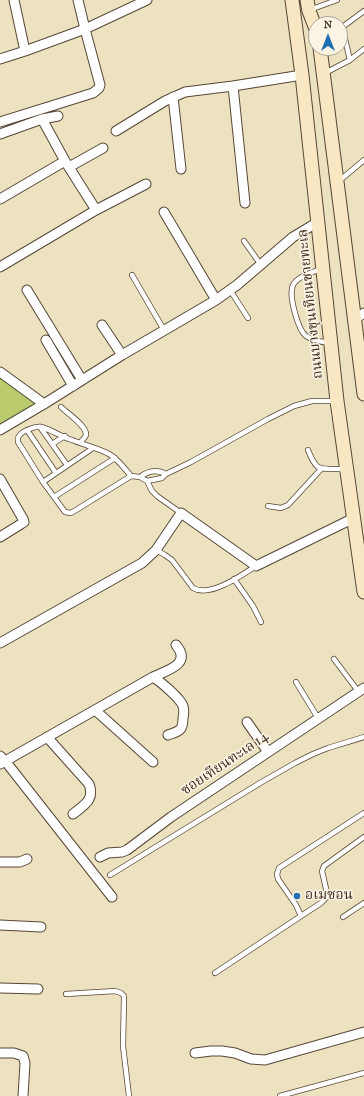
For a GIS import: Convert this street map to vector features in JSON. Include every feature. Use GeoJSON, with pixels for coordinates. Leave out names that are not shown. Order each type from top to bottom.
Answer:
{"type":"FeatureCollection","features":[{"type":"Feature","properties":{"kind":"main road","name":"ถนนบางขุนเทียนชายทะเล"},"geometry":{"type":"LineString","coordinates":[[287,0],[293,6],[302,75],[331,344],[346,469],[356,511],[362,552],[364,592]]}},
{"type":"Feature","properties":{"kind":"main road"},"geometry":{"type":"LineString","coordinates":[[312,3],[315,16]]}},
{"type":"Feature","properties":{"kind":"main road"},"geometry":{"type":"LineString","coordinates":[[311,16],[309,11],[312,3]]}},
{"type":"Feature","properties":{"kind":"main road"},"geometry":{"type":"LineString","coordinates":[[321,56],[337,182],[359,316],[364,394]]}},
{"type":"Feature","properties":{"kind":"street"},"geometry":{"type":"LineString","coordinates":[[14,0],[25,51]]}},
{"type":"Feature","properties":{"kind":"street"},"geometry":{"type":"LineString","coordinates":[[0,122],[93,93],[99,88],[100,85],[78,0]]}},
{"type":"Feature","properties":{"kind":"street"},"geometry":{"type":"LineString","coordinates":[[0,59],[85,29],[147,0]]}},
{"type":"Feature","properties":{"kind":"street"},"geometry":{"type":"LineString","coordinates":[[116,131],[173,97],[185,92],[302,75]]}},
{"type":"Feature","properties":{"kind":"street"},"geometry":{"type":"LineString","coordinates":[[233,86],[245,203]]}},
{"type":"Feature","properties":{"kind":"street"},"geometry":{"type":"LineString","coordinates":[[173,97],[180,168]]}},
{"type":"Feature","properties":{"kind":"street"},"geometry":{"type":"LineString","coordinates":[[0,134],[42,119],[58,116]]}},
{"type":"Feature","properties":{"kind":"street"},"geometry":{"type":"LineString","coordinates":[[42,119],[67,164],[96,210]]}},
{"type":"Feature","properties":{"kind":"street"},"geometry":{"type":"LineString","coordinates":[[0,199],[67,164],[103,148]]}},
{"type":"Feature","properties":{"kind":"street"},"geometry":{"type":"LineString","coordinates":[[0,267],[96,210],[146,184]]}},
{"type":"Feature","properties":{"kind":"street"},"geometry":{"type":"LineString","coordinates":[[164,212],[216,300]]}},
{"type":"Feature","properties":{"kind":"street"},"geometry":{"type":"LineString","coordinates":[[0,430],[216,300],[261,265],[293,237],[318,222]]}},
{"type":"Feature","properties":{"kind":"street"},"geometry":{"type":"LineString","coordinates":[[27,290],[82,380]]}},
{"type":"Feature","properties":{"kind":"street"},"geometry":{"type":"LineString","coordinates":[[102,325],[122,356]]}},
{"type":"Feature","properties":{"kind":"street"},"geometry":{"type":"LineString","coordinates":[[46,340],[73,386]]}},
{"type":"Feature","properties":{"kind":"street"},"geometry":{"type":"LineString","coordinates":[[0,372],[44,404]]}},
{"type":"Feature","properties":{"kind":"street"},"geometry":{"type":"LineString","coordinates":[[0,479],[24,522],[0,537]]}},
{"type":"Feature","properties":{"kind":"street"},"geometry":{"type":"LineString","coordinates":[[0,643],[104,583],[142,563],[156,550],[181,513],[256,566],[356,511]]}},
{"type":"Feature","properties":{"kind":"street"},"geometry":{"type":"LineString","coordinates":[[112,897],[2,761],[179,664],[182,659],[182,654],[176,645]]}},
{"type":"Feature","properties":{"kind":"street"},"geometry":{"type":"LineString","coordinates":[[153,677],[179,700],[183,706],[183,726],[180,731],[168,735]]}},
{"type":"Feature","properties":{"kind":"street","name":"ซอยเทียนทะเล 14"},"geometry":{"type":"LineString","coordinates":[[100,857],[108,853],[127,850],[171,817],[361,689]]}},
{"type":"Feature","properties":{"kind":"street"},"geometry":{"type":"LineString","coordinates":[[95,710],[153,762]]}},
{"type":"Feature","properties":{"kind":"street"},"geometry":{"type":"LineString","coordinates":[[247,722],[268,752]]}},
{"type":"Feature","properties":{"kind":"street"},"geometry":{"type":"LineString","coordinates":[[47,737],[89,784],[91,790],[90,797],[85,804],[73,814]]}},
{"type":"Feature","properties":{"kind":"street"},"geometry":{"type":"LineString","coordinates":[[0,862],[20,862],[27,859]]}},
{"type":"Feature","properties":{"kind":"street"},"geometry":{"type":"LineString","coordinates":[[0,925],[41,927]]}},
{"type":"Feature","properties":{"kind":"street"},"geometry":{"type":"LineString","coordinates":[[0,988],[38,989]]}},
{"type":"Feature","properties":{"kind":"street"},"geometry":{"type":"LineString","coordinates":[[195,1053],[222,1051],[235,1053],[251,1059],[265,1060],[364,1032]]}},
{"type":"Feature","properties":{"kind":"street"},"geometry":{"type":"LineString","coordinates":[[0,1053],[23,1056],[25,1063],[23,1096]]}},
{"type":"Feature","properties":{"kind":"lane"},"geometry":{"type":"LineString","coordinates":[[312,3],[337,0]]}},
{"type":"Feature","properties":{"kind":"lane"},"geometry":{"type":"LineString","coordinates":[[348,22],[364,11]]}},
{"type":"Feature","properties":{"kind":"lane"},"geometry":{"type":"LineString","coordinates":[[323,74],[350,60],[364,49]]}},
{"type":"Feature","properties":{"kind":"lane"},"geometry":{"type":"LineString","coordinates":[[348,52],[350,60]]}},
{"type":"Feature","properties":{"kind":"lane"},"geometry":{"type":"LineString","coordinates":[[337,182],[364,160]]}},
{"type":"Feature","properties":{"kind":"lane"},"geometry":{"type":"LineString","coordinates":[[244,241],[261,265]]}},
{"type":"Feature","properties":{"kind":"lane"},"geometry":{"type":"LineString","coordinates":[[323,268],[301,277],[295,282],[292,287],[292,294],[297,321],[301,330],[306,336],[314,340],[331,344]]}},
{"type":"Feature","properties":{"kind":"lane"},"geometry":{"type":"LineString","coordinates":[[132,275],[164,330]]}},
{"type":"Feature","properties":{"kind":"lane"},"geometry":{"type":"LineString","coordinates":[[230,290],[248,318]]}},
{"type":"Feature","properties":{"kind":"lane"},"geometry":{"type":"LineString","coordinates":[[147,481],[162,478],[166,474],[294,406],[312,401],[338,401]]}},
{"type":"Feature","properties":{"kind":"lane"},"geometry":{"type":"LineString","coordinates":[[61,407],[81,425],[85,431],[85,437],[80,442]]}},
{"type":"Feature","properties":{"kind":"lane"},"geometry":{"type":"LineString","coordinates":[[40,427],[67,465]]}},
{"type":"Feature","properties":{"kind":"lane"},"geometry":{"type":"LineString","coordinates":[[131,476],[115,458],[109,454],[40,427],[27,430],[19,435],[18,442],[64,512],[70,513],[76,510],[131,476],[140,477],[147,481],[156,496],[181,513]]}},
{"type":"Feature","properties":{"kind":"lane"},"geometry":{"type":"LineString","coordinates":[[27,430],[56,473]]}},
{"type":"Feature","properties":{"kind":"lane"},"geometry":{"type":"LineString","coordinates":[[52,444],[64,436]]}},
{"type":"Feature","properties":{"kind":"lane"},"geometry":{"type":"LineString","coordinates":[[44,482],[93,448]]}},
{"type":"Feature","properties":{"kind":"lane"},"geometry":{"type":"LineString","coordinates":[[308,450],[317,466],[322,468],[346,469]]}},
{"type":"Feature","properties":{"kind":"lane"},"geometry":{"type":"LineString","coordinates":[[54,497],[115,458]]}},
{"type":"Feature","properties":{"kind":"lane"},"geometry":{"type":"LineString","coordinates":[[268,506],[282,508],[288,505],[322,468]]}},
{"type":"Feature","properties":{"kind":"lane"},"geometry":{"type":"LineString","coordinates":[[140,477],[146,472],[160,471],[166,474]]}},
{"type":"Feature","properties":{"kind":"lane"},"geometry":{"type":"LineString","coordinates":[[156,550],[172,560],[193,588],[197,590],[205,591],[221,586],[256,566]]}},
{"type":"Feature","properties":{"kind":"lane"},"geometry":{"type":"LineString","coordinates":[[234,579],[253,606],[261,622]]}},
{"type":"Feature","properties":{"kind":"lane"},"geometry":{"type":"LineString","coordinates":[[334,659],[361,689]]}},
{"type":"Feature","properties":{"kind":"lane"},"geometry":{"type":"LineString","coordinates":[[296,682],[318,718]]}},
{"type":"Feature","properties":{"kind":"lane"},"geometry":{"type":"LineString","coordinates":[[110,875],[260,782],[294,763],[323,750],[364,736]]}},
{"type":"Feature","properties":{"kind":"lane"},"geometry":{"type":"LineString","coordinates":[[301,916],[296,905],[278,880],[277,874],[279,868],[364,814]]}},
{"type":"Feature","properties":{"kind":"lane"},"geometry":{"type":"LineString","coordinates":[[216,973],[321,903],[326,898],[327,893],[322,872],[324,866],[364,837]]}},
{"type":"Feature","properties":{"kind":"lane"},"geometry":{"type":"LineString","coordinates":[[343,917],[364,903]]}},
{"type":"Feature","properties":{"kind":"lane"},"geometry":{"type":"LineString","coordinates":[[66,994],[115,991],[124,996],[123,1046],[130,1096]]}},
{"type":"Feature","properties":{"kind":"lane"},"geometry":{"type":"LineString","coordinates":[[280,1096],[364,1073]]}},
{"type":"Feature","properties":{"kind":"green space"},"geometry":{"type":"Polygon","coordinates":[[[0,378],[36,404],[0,426],[0,378]]]}},
{"type":"Feature","properties":{"kind":"place","name":"อเมซอน"},"geometry":{"type":"Point","coordinates":[297,896]}}]}
